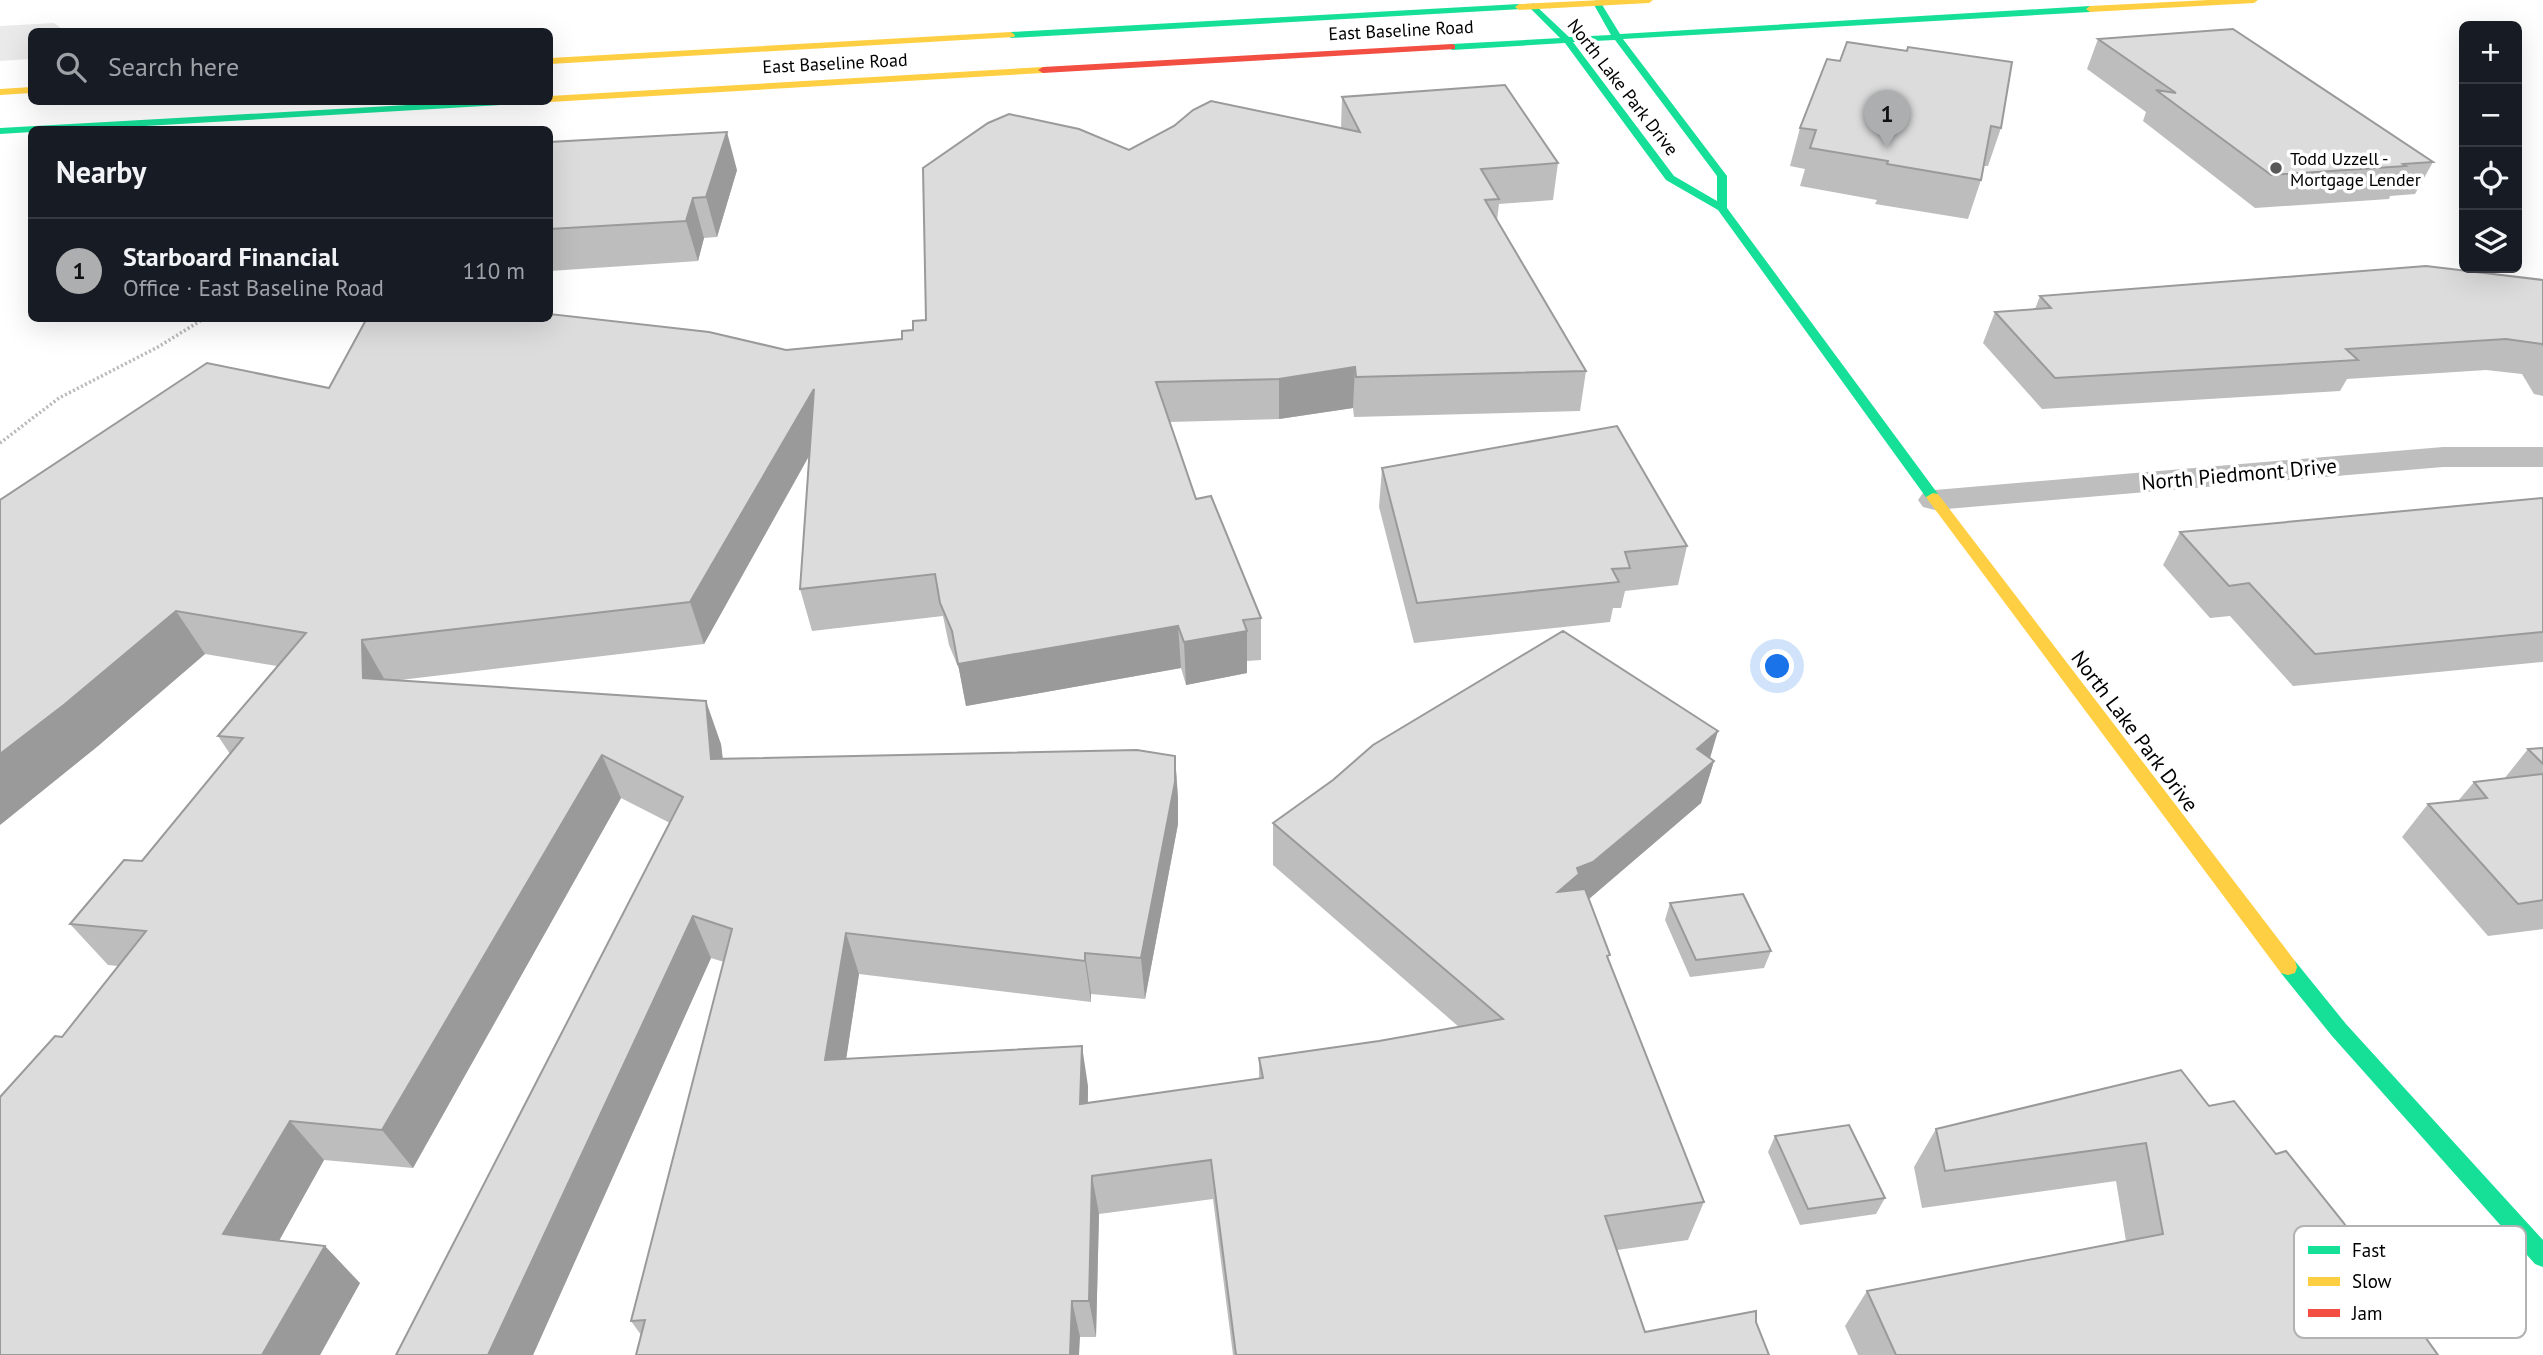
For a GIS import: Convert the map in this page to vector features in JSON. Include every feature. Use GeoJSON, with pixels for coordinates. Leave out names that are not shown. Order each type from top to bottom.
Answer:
{"type":"FeatureCollection","features":[{"type":"Feature","properties":{"kind":"main road","name":"East Baseline Road"},"geometry":{"type":"LineString","coordinates":[[553,99],[831,63],[1531,3],[1649,0]]}},
{"type":"Feature","properties":{"kind":"main road","name":"East Baseline Road"},"geometry":{"type":"LineString","coordinates":[[553,61],[831,63],[1567,40],[2254,0]]}},
{"type":"Feature","properties":{"kind":"main road","name":"North Lake Park Drive"},"geometry":{"type":"LineString","coordinates":[[1596,1],[1617,37],[1722,176],[1722,208]]}},
{"type":"Feature","properties":{"kind":"main road","name":"North Lake Park Drive"},"geometry":{"type":"LineString","coordinates":[[1531,3],[1567,40],[1670,178],[1722,208],[1935,500],[2247,916],[2339,1030],[2516,1226]]}},
{"type":"Feature","properties":{"kind":"main road"},"geometry":{"type":"LineString","coordinates":[[0,92],[28,90]]}},
{"type":"Feature","properties":{"kind":"main road"},"geometry":{"type":"LineString","coordinates":[[86,126],[449,105]]}},
{"type":"Feature","properties":{"kind":"main road"},"geometry":{"type":"LineString","coordinates":[[0,131],[28,129]]}},
{"type":"Feature","properties":{"kind":"main road","name":"North Lake Park Drive"},"geometry":{"type":"LineString","coordinates":[[2526,1237],[2543,1256]]}},
{"type":"Feature","properties":{"kind":"street","name":"North Piedmont Drive"},"geometry":{"type":"LineString","coordinates":[[1935,500],[2443,457],[2543,457]]}},
{"type":"Feature","properties":{"kind":"path"},"geometry":{"type":"LineString","coordinates":[[0,443],[59,398],[158,347],[199,322]]}},
{"type":"Feature","properties":{"kind":"shaded area"},"geometry":{"type":"Polygon","coordinates":[[[54,23],[61,28],[28,28],[28,59],[0,61],[0,26],[54,23]]]}},
{"type":"Feature","properties":{"kind":"building"},"geometry":{"type":"Polygon","coordinates":[[[2233,29],[2433,162],[2271,175],[2156,90],[2176,93],[2098,39],[2233,29]]]}},
{"type":"Feature","properties":{"kind":"building"},"geometry":{"type":"Polygon","coordinates":[[[1847,42],[1907,51],[1908,47],[2012,62],[2001,128],[1991,126],[1981,180],[1810,148],[1816,130],[1800,128],[1827,59],[1840,61],[1847,42]]]}},
{"type":"Feature","properties":{"kind":"building"},"geometry":{"type":"Polygon","coordinates":[[[1505,85],[1558,163],[1481,169],[1499,199],[1485,200],[1586,371],[1356,377],[1355,367],[1279,379],[1156,382],[1196,499],[1211,496],[1261,618],[1243,620],[1247,631],[1184,642],[1178,626],[958,664],[952,631],[940,603],[935,574],[800,589],[814,389],[690,602],[362,640],[363,678],[706,701],[711,759],[1137,750],[1175,756],[1175,782],[1141,958],[1085,953],[1085,961],[846,933],[825,1060],[1082,1046],[1080,1104],[1263,1078],[1259,1058],[1379,1041],[1503,1019],[1273,823],[1333,780],[1373,745],[1563,631],[1718,731],[1697,749],[1714,761],[1593,862],[1577,868],[1579,874],[1558,892],[1585,889],[1610,955],[1607,956],[1704,1202],[1605,1216],[1645,1332],[1756,1311],[1756,1322],[1769,1355],[1236,1355],[1211,1160],[1092,1176],[1089,1301],[1072,1301],[1070,1355],[636,1355],[645,1320],[631,1321],[732,929],[693,916],[488,1355],[396,1355],[683,797],[602,755],[382,1130],[290,1121],[223,1234],[325,1246],[262,1355],[0,1355],[0,1097],[55,1036],[62,1037],[146,931],[70,924],[124,860],[142,861],[243,738],[218,736],[306,633],[176,611],[65,704],[0,754],[0,500],[207,363],[329,388],[365,322],[553,322],[553,314],[709,332],[786,350],[902,339],[902,331],[913,330],[913,321],[926,320],[923,168],[988,123],[1009,114],[1079,129],[1129,150],[1174,126],[1193,110],[1211,101],[1360,132],[1342,97],[1505,85]]]}},
{"type":"Feature","properties":{"kind":"building"},"geometry":{"type":"Polygon","coordinates":[[[727,132],[706,197],[693,198],[686,221],[553,229],[553,142],[727,132]]]}},
{"type":"Feature","properties":{"kind":"building"},"geometry":{"type":"Polygon","coordinates":[[[2426,266],[2459,270],[2459,273],[2484,273],[2543,280],[2543,345],[2506,339],[2346,349],[2358,360],[2055,378],[1995,312],[2051,308],[2040,296],[2426,266]]]}},
{"type":"Feature","properties":{"kind":"building"},"geometry":{"type":"Polygon","coordinates":[[[1617,426],[1687,546],[1625,552],[1630,568],[1612,569],[1619,582],[1417,603],[1382,468],[1617,426]]]}},
{"type":"Feature","properties":{"kind":"building"},"geometry":{"type":"Polygon","coordinates":[[[2543,498],[2543,632],[2315,654],[2249,583],[2229,586],[2180,532],[2543,498]]]}},
{"type":"Feature","properties":{"kind":"building"},"geometry":{"type":"Polygon","coordinates":[[[2543,748],[2543,764],[2528,749],[2543,748]]]}},
{"type":"Feature","properties":{"kind":"building"},"geometry":{"type":"Polygon","coordinates":[[[2543,774],[2543,900],[2518,904],[2428,804],[2487,798],[2474,782],[2543,774]]]}},
{"type":"Feature","properties":{"kind":"building"},"geometry":{"type":"Polygon","coordinates":[[[1743,894],[1771,951],[1696,960],[1670,903],[1743,894]]]}},
{"type":"Feature","properties":{"kind":"building"},"geometry":{"type":"Polygon","coordinates":[[[2181,1070],[2209,1106],[2234,1101],[2276,1154],[2286,1151],[2346,1226],[2294,1226],[2294,1338],[2426,1338],[2438,1355],[1896,1355],[1867,1291],[2163,1234],[2146,1143],[1945,1171],[1936,1129],[2181,1070]]]}},
{"type":"Feature","properties":{"kind":"building"},"geometry":{"type":"Polygon","coordinates":[[[1849,1125],[1885,1198],[1808,1209],[1775,1136],[1849,1125]]]}},
{"type":"Feature","properties":{"kind":"traffic: fast"},"geometry":{"type":"LineString","coordinates":[[1597,3],[1617,37],[1722,176],[1722,208]]}},
{"type":"Feature","properties":{"kind":"traffic: fast"},"geometry":{"type":"LineString","coordinates":[[1533,6],[1567,40],[1670,178],[1722,208],[1933,497]]}},
{"type":"Feature","properties":{"kind":"traffic: fast"},"geometry":{"type":"LineString","coordinates":[[1011,35],[1519,7]]}},
{"type":"Feature","properties":{"kind":"traffic: fast"},"geometry":{"type":"LineString","coordinates":[[1452,47],[2090,9]]}},
{"type":"Feature","properties":{"kind":"traffic: fast"},"geometry":{"type":"LineString","coordinates":[[86,126],[449,105]]}},
{"type":"Feature","properties":{"kind":"traffic: fast"},"geometry":{"type":"LineString","coordinates":[[0,131],[28,129]]}},
{"type":"Feature","properties":{"kind":"traffic: fast"},"geometry":{"type":"LineString","coordinates":[[2288,967],[2339,1030],[2516,1226]]}},
{"type":"Feature","properties":{"kind":"traffic: fast"},"geometry":{"type":"LineString","coordinates":[[2526,1237],[2543,1256]]}},
{"type":"Feature","properties":{"kind":"traffic: slow"},"geometry":{"type":"LineString","coordinates":[[1519,7],[1649,0]]}},
{"type":"Feature","properties":{"kind":"traffic: slow"},"geometry":{"type":"LineString","coordinates":[[2090,9],[2254,0]]}},
{"type":"Feature","properties":{"kind":"traffic: slow"},"geometry":{"type":"LineString","coordinates":[[553,61],[1011,35]]}},
{"type":"Feature","properties":{"kind":"traffic: slow"},"geometry":{"type":"LineString","coordinates":[[553,99],[1043,70]]}},
{"type":"Feature","properties":{"kind":"traffic: slow"},"geometry":{"type":"LineString","coordinates":[[0,92],[28,90]]}},
{"type":"Feature","properties":{"kind":"traffic: slow"},"geometry":{"type":"LineString","coordinates":[[1933,497],[2288,967]]}},
{"type":"Feature","properties":{"kind":"traffic: jam"},"geometry":{"type":"LineString","coordinates":[[1043,70],[1452,47]]}},
{"type":"Feature","properties":{"kind":"place","name":"Starboard Financial"},"geometry":{"type":"Point","coordinates":[1887,148]}},
{"type":"Feature","properties":{"kind":"place","name":"Todd Uzzell - Mortgage Lender"},"geometry":{"type":"Point","coordinates":[2276,168]}}]}
